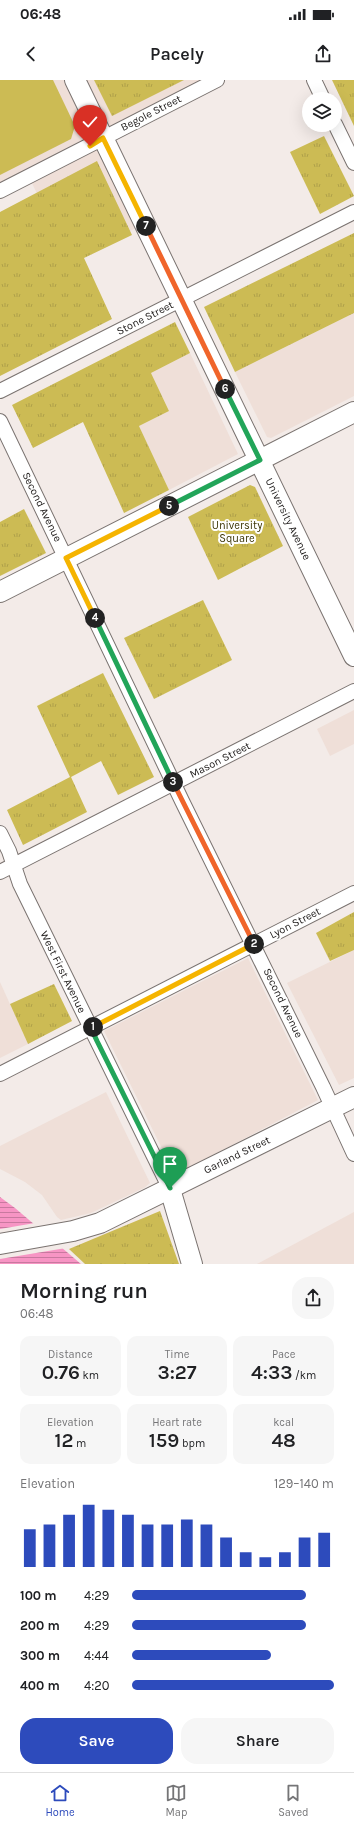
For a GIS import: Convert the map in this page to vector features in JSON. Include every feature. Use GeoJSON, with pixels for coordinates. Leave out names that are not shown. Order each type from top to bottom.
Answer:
{"type":"FeatureCollection","features":[{"type":"Feature","properties":{"kind":"street","name":"University Avenue"},"geometry":{"type":"LineString","coordinates":[[75,80],[354,656]]}},
{"type":"Feature","properties":{"kind":"street","name":"Begole Street"},"geometry":{"type":"LineString","coordinates":[[0,191],[217,80]]}},
{"type":"Feature","properties":{"kind":"street"},"geometry":{"type":"LineString","coordinates":[[314,80],[320,92]]}},
{"type":"Feature","properties":{"kind":"street"},"geometry":{"type":"LineString","coordinates":[[339,132],[354,163]]}},
{"type":"Feature","properties":{"kind":"street","name":"Stone Street"},"geometry":{"type":"LineString","coordinates":[[0,391],[354,212]]}},
{"type":"Feature","properties":{"kind":"street"},"geometry":{"type":"LineString","coordinates":[[0,592],[354,412]]}},
{"type":"Feature","properties":{"kind":"street","name":"Second Avenue"},"geometry":{"type":"LineString","coordinates":[[0,421],[174,783],[254,944],[354,1154]]}},
{"type":"Feature","properties":{"kind":"street","name":"Mason Street"},"geometry":{"type":"LineString","coordinates":[[0,872],[354,691]]}},
{"type":"Feature","properties":{"kind":"street","name":"West First Avenue"},"geometry":{"type":"LineString","coordinates":[[0,834],[20,884],[170,1188],[192,1264]]}},
{"type":"Feature","properties":{"kind":"street","name":"Lyon Street"},"geometry":{"type":"LineString","coordinates":[[0,1074],[354,893]]}},
{"type":"Feature","properties":{"kind":"street","name":"Garland Street"},"geometry":{"type":"LineString","coordinates":[[0,1244],[52,1235],[94,1225],[354,1097]]}},
{"type":"Feature","properties":{"kind":"shaded area"},"geometry":{"type":"Polygon","coordinates":[[[0,80],[205,80],[91,136],[136,228],[70,261],[27,173],[0,186],[0,80]]]}},
{"type":"Feature","properties":{"kind":"shaded area"},"geometry":{"type":"Polygon","coordinates":[[[354,313],[354,396],[271,438],[267,437],[235,372],[354,313]]]}},
{"type":"Feature","properties":{"kind":"shaded area"},"geometry":{"type":"Polygon","coordinates":[[[190,353],[238,454],[169,490],[139,426],[169,411],[151,373],[190,353]]]}},
{"type":"Feature","properties":{"kind":"shaded area"},"geometry":{"type":"Polygon","coordinates":[[[354,710],[354,744],[330,756],[317,729],[354,710]]]}},
{"type":"Feature","properties":{"kind":"shaded area"},"geometry":{"type":"Polygon","coordinates":[[[354,950],[354,1078],[339,1085],[287,983],[354,950]]]}},
{"type":"Feature","properties":{"kind":"shaded area"},"geometry":{"type":"Polygon","coordinates":[[[248,958],[318,1100],[175,1175],[104,1031],[248,958]]]}},
{"type":"Feature","properties":{"kind":"shaded area"},"geometry":{"type":"Polygon","coordinates":[[[0,982],[28,1044],[0,1058],[0,982]]]}},
{"type":"Feature","properties":{"kind":"shaded area"},"geometry":{"type":"Polygon","coordinates":[[[106,1092],[150,1183],[144,1188],[91,1213],[61,1220],[57,1217],[42,1195],[25,1182],[0,1169],[0,1146],[106,1092]]]}},
{"type":"Feature","properties":{"kind":"shaded area"},"geometry":{"type":"Polygon","coordinates":[[[0,1197],[15,1208],[81,1264],[0,1264],[0,1197]]]}},
{"type":"Feature","properties":{"kind":"shaded area"},"geometry":{"type":"Polygon","coordinates":[[[354,1212],[354,1264],[257,1264],[354,1212]]]}},
{"type":"Feature","properties":{"kind":"green space"},"geometry":{"type":"Polygon","coordinates":[[[0,80],[53,80],[75,126],[71,139],[0,175],[0,80]]]}},
{"type":"Feature","properties":{"kind":"green space"},"geometry":{"type":"Polygon","coordinates":[[[94,80],[184,80],[112,116],[94,80]]]}},
{"type":"Feature","properties":{"kind":"green space"},"geometry":{"type":"Polygon","coordinates":[[[332,80],[354,80],[354,126],[342,101],[342,92],[338,92],[332,80]]]}},
{"type":"Feature","properties":{"kind":"green space"},"geometry":{"type":"Polygon","coordinates":[[[324,136],[354,196],[320,214],[290,152],[324,136]]]}},
{"type":"Feature","properties":{"kind":"green space"},"geometry":{"type":"Polygon","coordinates":[[[97,161],[132,235],[84,258],[112,319],[0,376],[0,212],[97,161]]]}},
{"type":"Feature","properties":{"kind":"green space"},"geometry":{"type":"Polygon","coordinates":[[[354,233],[354,313],[235,372],[204,307],[354,233]]]}},
{"type":"Feature","properties":{"kind":"green space"},"geometry":{"type":"Polygon","coordinates":[[[175,322],[190,353],[151,373],[169,411],[139,426],[169,490],[124,513],[83,422],[33,448],[12,405],[175,322]]]}},
{"type":"Feature","properties":{"kind":"green space","name":"University Square"},"geometry":{"type":"Polygon","coordinates":[[[250,485],[255,487],[283,546],[218,580],[188,517],[250,485]]]}},
{"type":"Feature","properties":{"kind":"green space"},"geometry":{"type":"Polygon","coordinates":[[[24,509],[46,553],[0,576],[0,522],[24,509]]]}},
{"type":"Feature","properties":{"kind":"green space"},"geometry":{"type":"Polygon","coordinates":[[[203,600],[232,660],[154,699],[124,638],[203,600]]]}},
{"type":"Feature","properties":{"kind":"green space"},"geometry":{"type":"Polygon","coordinates":[[[103,673],[154,777],[118,795],[101,761],[71,777],[87,812],[23,845],[7,810],[70,777],[37,706],[103,673]]]}},
{"type":"Feature","properties":{"kind":"green space"},"geometry":{"type":"Polygon","coordinates":[[[354,912],[354,950],[330,961],[316,933],[354,912]]]}},
{"type":"Feature","properties":{"kind":"green space"},"geometry":{"type":"Polygon","coordinates":[[[54,984],[72,1021],[28,1044],[10,1004],[54,984]]]}},
{"type":"Feature","properties":{"kind":"green space"},"geometry":{"type":"Polygon","coordinates":[[[160,1211],[179,1264],[85,1264],[69,1249],[160,1211]]]}},
{"type":"Feature","properties":{"kind":"pier"},"geometry":{"type":"Polygon","coordinates":[[[35,1223],[66,1248],[0,1259],[0,1229],[35,1223]]]}},
{"type":"Feature","properties":{"kind":"route"},"geometry":{"type":"LineString","coordinates":[[90,146],[103,138],[260,460],[66,558],[180,798],[254,944],[91,1028],[170,1188]]}}]}
